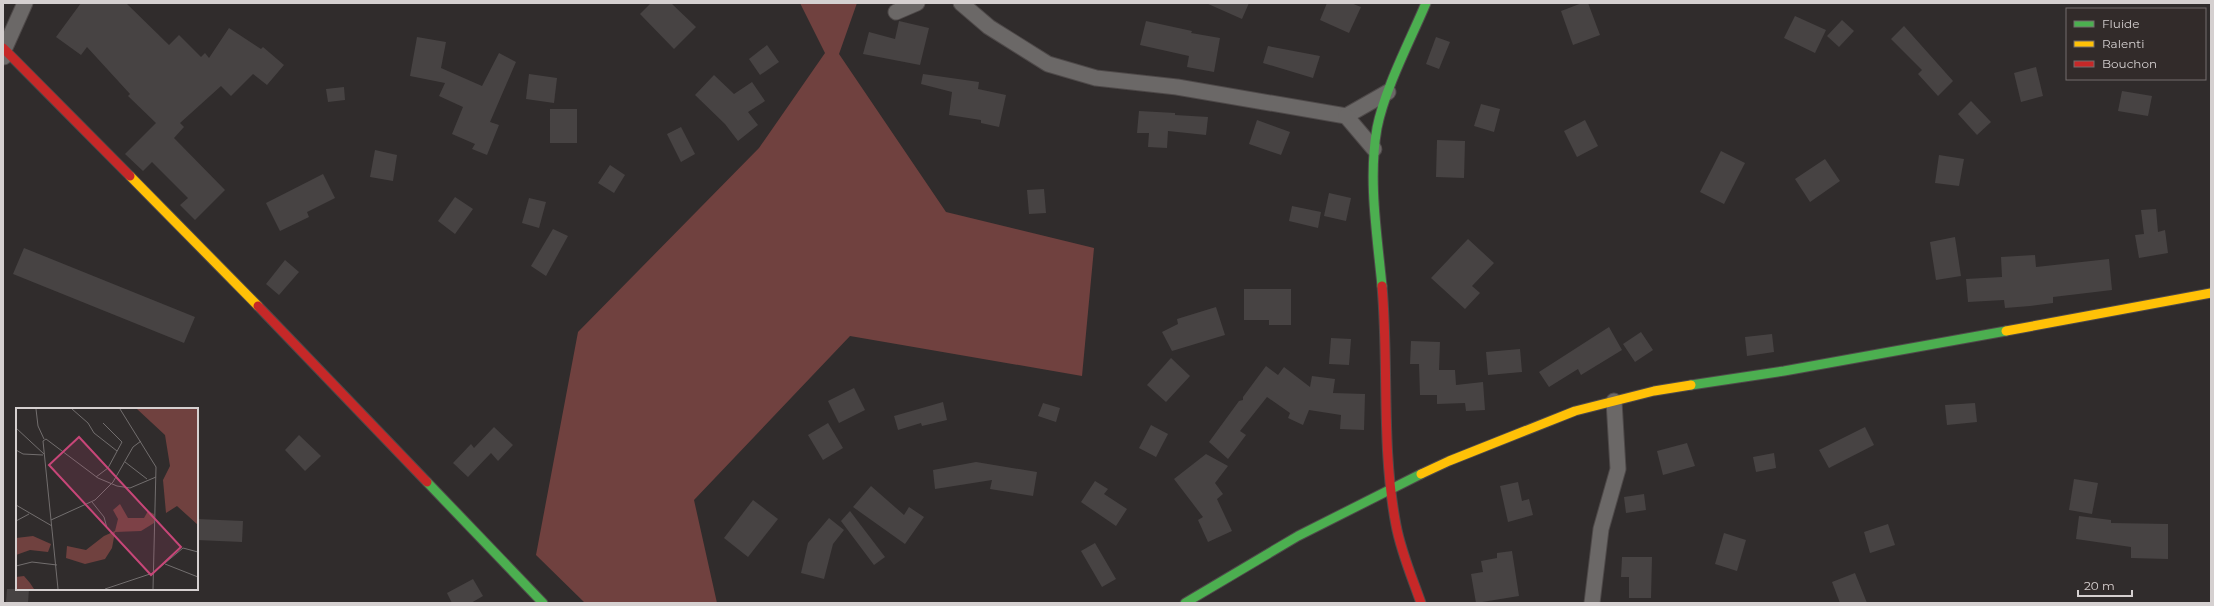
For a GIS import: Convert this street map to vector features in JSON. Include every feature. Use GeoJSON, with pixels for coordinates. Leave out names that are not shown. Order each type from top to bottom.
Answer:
{"type":"FeatureCollection","features":[{"type":"Feature","properties":{"kind":"street"},"geometry":{"type":"LineString","coordinates":[[25,3],[3,54],[226,274],[543,603]]}},
{"type":"Feature","properties":{"kind":"street"},"geometry":{"type":"LineString","coordinates":[[896,12],[917,3]]}},
{"type":"Feature","properties":{"kind":"street"},"geometry":{"type":"LineString","coordinates":[[961,3],[989,27],[1048,64],[1096,78],[1177,87],[1346,116],[1388,92]]}},
{"type":"Feature","properties":{"kind":"street"},"geometry":{"type":"LineString","coordinates":[[1421,603],[1396,527],[1390,489],[1385,396],[1385,328],[1376,204],[1374,149],[1377,122],[1388,92],[1426,3]]}},
{"type":"Feature","properties":{"kind":"street"},"geometry":{"type":"LineString","coordinates":[[1346,116],[1374,149]]}},
{"type":"Feature","properties":{"kind":"street"},"geometry":{"type":"LineString","coordinates":[[1185,603],[1298,536],[1390,489],[1449,461],[1575,411],[1654,391],[1784,371],[1989,334],[2149,302],[2211,293]]}},
{"type":"Feature","properties":{"kind":"street"},"geometry":{"type":"LineString","coordinates":[[1592,603],[1601,529],[1618,469],[1614,401]]}},
{"type":"Feature","properties":{"kind":"shaded area"},"geometry":{"type":"Polygon","coordinates":[[[800,3],[857,3],[839,54],[946,212],[1094,248],[1082,376],[850,336],[694,500],[717,603],[585,603],[536,555],[578,332],[759,148],[825,53],[800,3]]]}},
{"type":"Feature","properties":{"kind":"building"},"geometry":{"type":"Polygon","coordinates":[[[81,3],[126,3],[169,45],[179,35],[201,57],[205,53],[209,58],[229,28],[261,49],[263,47],[284,65],[267,85],[253,74],[231,96],[221,86],[180,123],[184,127],[174,138],[225,190],[195,220],[180,205],[188,198],[152,162],[143,171],[125,154],[156,123],[128,96],[130,94],[87,47],[81,55],[56,37],[81,3]]]}},
{"type":"Feature","properties":{"kind":"building"},"geometry":{"type":"Polygon","coordinates":[[[651,3],[671,3],[696,27],[674,49],[640,14],[651,3]]]}},
{"type":"Feature","properties":{"kind":"building"},"geometry":{"type":"Polygon","coordinates":[[[1206,3],[1249,3],[1242,19],[1206,3]]]}},
{"type":"Feature","properties":{"kind":"building"},"geometry":{"type":"Polygon","coordinates":[[[1327,3],[1351,3],[1361,7],[1349,33],[1320,20],[1327,3]]]}},
{"type":"Feature","properties":{"kind":"building"},"geometry":{"type":"Polygon","coordinates":[[[1582,3],[1588,3],[1600,35],[1573,45],[1561,11],[1582,3]]]}},
{"type":"Feature","properties":{"kind":"building"},"geometry":{"type":"Polygon","coordinates":[[[1795,16],[1826,30],[1815,53],[1784,38],[1795,16]]]}},
{"type":"Feature","properties":{"kind":"building"},"geometry":{"type":"Polygon","coordinates":[[[1842,20],[1854,31],[1839,47],[1827,36],[1842,20]]]}},
{"type":"Feature","properties":{"kind":"building"},"geometry":{"type":"Polygon","coordinates":[[[899,21],[929,28],[920,65],[863,54],[869,32],[895,39],[899,21]]]}},
{"type":"Feature","properties":{"kind":"building"},"geometry":{"type":"Polygon","coordinates":[[[1146,21],[1192,31],[1191,33],[1220,38],[1214,72],[1187,67],[1189,56],[1140,45],[1146,21]]]}},
{"type":"Feature","properties":{"kind":"building"},"geometry":{"type":"Polygon","coordinates":[[[1904,26],[1953,81],[1938,96],[1918,74],[1922,70],[1891,39],[1904,26]]]}},
{"type":"Feature","properties":{"kind":"building"},"geometry":{"type":"Polygon","coordinates":[[[417,37],[446,42],[441,68],[482,86],[499,53],[516,62],[490,122],[499,125],[487,155],[472,149],[475,144],[452,134],[463,107],[439,96],[445,83],[410,76],[417,37]]]}},
{"type":"Feature","properties":{"kind":"building"},"geometry":{"type":"Polygon","coordinates":[[[1436,37],[1450,42],[1439,69],[1426,64],[1436,37]]]}},
{"type":"Feature","properties":{"kind":"building"},"geometry":{"type":"Polygon","coordinates":[[[767,45],[779,62],[760,75],[749,59],[767,45]]]}},
{"type":"Feature","properties":{"kind":"building"},"geometry":{"type":"Polygon","coordinates":[[[1268,46],[1320,56],[1313,78],[1263,63],[1268,46]]]}},
{"type":"Feature","properties":{"kind":"building"},"geometry":{"type":"Polygon","coordinates":[[[2036,67],[2043,96],[2021,102],[2014,73],[2036,67]]]}},
{"type":"Feature","properties":{"kind":"building"},"geometry":{"type":"Polygon","coordinates":[[[529,74],[557,78],[554,103],[526,99],[529,74]]]}},
{"type":"Feature","properties":{"kind":"building"},"geometry":{"type":"Polygon","coordinates":[[[923,74],[979,82],[978,89],[1006,95],[999,127],[981,123],[981,120],[949,115],[952,92],[921,84],[923,74]]]}},
{"type":"Feature","properties":{"kind":"building"},"geometry":{"type":"Polygon","coordinates":[[[714,75],[734,94],[752,82],[765,101],[748,112],[758,125],[738,141],[725,124],[695,95],[714,75]]]}},
{"type":"Feature","properties":{"kind":"building"},"geometry":{"type":"Polygon","coordinates":[[[344,87],[345,100],[328,102],[326,89],[344,87]]]}},
{"type":"Feature","properties":{"kind":"building"},"geometry":{"type":"Polygon","coordinates":[[[2122,91],[2152,96],[2148,116],[2118,111],[2122,91]]]}},
{"type":"Feature","properties":{"kind":"building"},"geometry":{"type":"Polygon","coordinates":[[[1971,101],[1991,122],[1977,135],[1958,114],[1971,101]]]}},
{"type":"Feature","properties":{"kind":"building"},"geometry":{"type":"Polygon","coordinates":[[[1481,104],[1500,109],[1494,132],[1474,126],[1481,104]]]}},
{"type":"Feature","properties":{"kind":"building"},"geometry":{"type":"Polygon","coordinates":[[[550,109],[577,109],[577,143],[550,143],[550,109]]]}},
{"type":"Feature","properties":{"kind":"building"},"geometry":{"type":"Polygon","coordinates":[[[1139,111],[1208,117],[1206,135],[1168,131],[1167,148],[1148,147],[1149,133],[1137,133],[1139,111]]]}},
{"type":"Feature","properties":{"kind":"building"},"geometry":{"type":"Polygon","coordinates":[[[1257,120],[1290,132],[1281,155],[1249,144],[1257,120]]]}},
{"type":"Feature","properties":{"kind":"building"},"geometry":{"type":"Polygon","coordinates":[[[1585,120],[1598,146],[1577,157],[1564,131],[1585,120]]]}},
{"type":"Feature","properties":{"kind":"building"},"geometry":{"type":"Polygon","coordinates":[[[681,127],[695,154],[681,162],[667,134],[681,127]]]}},
{"type":"Feature","properties":{"kind":"building"},"geometry":{"type":"Polygon","coordinates":[[[1437,140],[1465,141],[1464,178],[1436,177],[1437,140]]]}},
{"type":"Feature","properties":{"kind":"building"},"geometry":{"type":"Polygon","coordinates":[[[375,150],[397,155],[393,181],[370,177],[375,150]]]}},
{"type":"Feature","properties":{"kind":"building"},"geometry":{"type":"Polygon","coordinates":[[[1721,151],[1745,163],[1724,204],[1700,192],[1721,151]]]}},
{"type":"Feature","properties":{"kind":"building"},"geometry":{"type":"Polygon","coordinates":[[[1939,155],[1964,159],[1959,186],[1935,183],[1939,155]]]}},
{"type":"Feature","properties":{"kind":"building"},"geometry":{"type":"Polygon","coordinates":[[[1825,159],[1840,181],[1810,202],[1795,179],[1825,159]]]}},
{"type":"Feature","properties":{"kind":"building"},"geometry":{"type":"Polygon","coordinates":[[[610,165],[625,175],[614,193],[598,183],[610,165]]]}},
{"type":"Feature","properties":{"kind":"building"},"geometry":{"type":"Polygon","coordinates":[[[323,174],[335,198],[307,212],[309,217],[280,231],[266,203],[323,174]]]}},
{"type":"Feature","properties":{"kind":"building"},"geometry":{"type":"Polygon","coordinates":[[[1044,189],[1046,213],[1029,214],[1027,190],[1044,189]]]}},
{"type":"Feature","properties":{"kind":"building"},"geometry":{"type":"Polygon","coordinates":[[[1329,193],[1351,198],[1346,221],[1324,216],[1329,193]]]}},
{"type":"Feature","properties":{"kind":"building"},"geometry":{"type":"Polygon","coordinates":[[[455,197],[473,209],[455,234],[438,221],[455,197]]]}},
{"type":"Feature","properties":{"kind":"building"},"geometry":{"type":"Polygon","coordinates":[[[529,198],[546,202],[539,228],[522,223],[529,198]]]}},
{"type":"Feature","properties":{"kind":"building"},"geometry":{"type":"Polygon","coordinates":[[[1292,206],[1321,212],[1318,228],[1289,221],[1292,206]]]}},
{"type":"Feature","properties":{"kind":"building"},"geometry":{"type":"Polygon","coordinates":[[[2156,209],[2158,232],[2165,230],[2168,253],[2139,258],[2135,235],[2144,234],[2141,210],[2156,209]]]}},
{"type":"Feature","properties":{"kind":"building"},"geometry":{"type":"Polygon","coordinates":[[[553,229],[568,236],[546,276],[531,266],[553,229]]]}},
{"type":"Feature","properties":{"kind":"building"},"geometry":{"type":"Polygon","coordinates":[[[1955,237],[1961,276],[1936,280],[1930,242],[1955,237]]]}},
{"type":"Feature","properties":{"kind":"building"},"geometry":{"type":"Polygon","coordinates":[[[1468,239],[1494,263],[1472,286],[1480,293],[1465,309],[1431,278],[1468,239]]]}},
{"type":"Feature","properties":{"kind":"building"},"geometry":{"type":"Polygon","coordinates":[[[24,248],[195,317],[184,343],[13,274],[24,248]]]}},
{"type":"Feature","properties":{"kind":"building"},"geometry":{"type":"Polygon","coordinates":[[[2035,255],[2036,267],[2109,259],[2112,290],[2053,297],[2053,303],[2030,306],[2005,308],[2004,300],[1968,302],[1966,279],[2002,277],[2001,257],[2035,255]]]}},
{"type":"Feature","properties":{"kind":"building"},"geometry":{"type":"Polygon","coordinates":[[[285,260],[299,272],[279,295],[266,284],[285,260]]]}},
{"type":"Feature","properties":{"kind":"building"},"geometry":{"type":"Polygon","coordinates":[[[1244,289],[1291,289],[1291,325],[1269,325],[1269,320],[1244,320],[1244,289]]]}},
{"type":"Feature","properties":{"kind":"building"},"geometry":{"type":"Polygon","coordinates":[[[1216,307],[1225,335],[1172,351],[1162,332],[1178,324],[1177,319],[1216,307]]]}},
{"type":"Feature","properties":{"kind":"building"},"geometry":{"type":"Polygon","coordinates":[[[1609,327],[1622,350],[1581,375],[1578,369],[1549,387],[1539,372],[1609,327]]]}},
{"type":"Feature","properties":{"kind":"building"},"geometry":{"type":"Polygon","coordinates":[[[1641,332],[1653,350],[1635,362],[1623,344],[1641,332]]]}},
{"type":"Feature","properties":{"kind":"building"},"geometry":{"type":"Polygon","coordinates":[[[1772,334],[1774,352],[1747,356],[1745,337],[1772,334]]]}},
{"type":"Feature","properties":{"kind":"building"},"geometry":{"type":"Polygon","coordinates":[[[1331,338],[1351,339],[1349,365],[1329,364],[1331,338]]]}},
{"type":"Feature","properties":{"kind":"building"},"geometry":{"type":"Polygon","coordinates":[[[1411,341],[1440,342],[1439,370],[1455,370],[1456,385],[1483,382],[1485,410],[1466,411],[1465,403],[1437,404],[1437,395],[1420,395],[1419,364],[1410,364],[1411,341]]]}},
{"type":"Feature","properties":{"kind":"building"},"geometry":{"type":"Polygon","coordinates":[[[1520,349],[1522,372],[1488,375],[1486,352],[1520,349]]]}},
{"type":"Feature","properties":{"kind":"building"},"geometry":{"type":"Polygon","coordinates":[[[1171,358],[1190,376],[1166,402],[1147,385],[1171,358]]]}},
{"type":"Feature","properties":{"kind":"building"},"geometry":{"type":"Polygon","coordinates":[[[1266,366],[1278,375],[1284,367],[1310,387],[1312,376],[1335,379],[1333,393],[1365,394],[1364,430],[1340,429],[1341,415],[1309,410],[1303,425],[1288,418],[1290,413],[1267,397],[1240,431],[1246,435],[1228,459],[1209,442],[1239,401],[1243,400],[1243,397],[1266,366]]]}},
{"type":"Feature","properties":{"kind":"building"},"geometry":{"type":"Polygon","coordinates":[[[854,388],[865,410],[839,423],[828,401],[854,388]]]}},
{"type":"Feature","properties":{"kind":"building"},"geometry":{"type":"Polygon","coordinates":[[[943,402],[947,420],[922,426],[921,423],[898,430],[894,416],[943,402]]]}},
{"type":"Feature","properties":{"kind":"building"},"geometry":{"type":"Polygon","coordinates":[[[1043,403],[1060,408],[1056,422],[1038,416],[1043,403]]]}},
{"type":"Feature","properties":{"kind":"building"},"geometry":{"type":"Polygon","coordinates":[[[1975,403],[1977,422],[1947,425],[1945,405],[1975,403]]]}},
{"type":"Feature","properties":{"kind":"building"},"geometry":{"type":"Polygon","coordinates":[[[828,423],[843,448],[823,460],[808,435],[828,423]]]}},
{"type":"Feature","properties":{"kind":"building"},"geometry":{"type":"Polygon","coordinates":[[[1151,425],[1168,434],[1156,457],[1139,448],[1151,425]]]}},
{"type":"Feature","properties":{"kind":"building"},"geometry":{"type":"Polygon","coordinates":[[[494,427],[513,445],[498,461],[491,453],[468,477],[453,463],[471,444],[474,448],[494,427]]]}},
{"type":"Feature","properties":{"kind":"building"},"geometry":{"type":"Polygon","coordinates":[[[1865,427],[1874,445],[1829,468],[1819,450],[1865,427]]]}},
{"type":"Feature","properties":{"kind":"building"},"geometry":{"type":"Polygon","coordinates":[[[299,435],[321,456],[305,471],[285,450],[299,435]]]}},
{"type":"Feature","properties":{"kind":"building"},"geometry":{"type":"Polygon","coordinates":[[[1687,443],[1695,466],[1663,475],[1657,451],[1687,443]]]}},
{"type":"Feature","properties":{"kind":"building"},"geometry":{"type":"Polygon","coordinates":[[[1774,453],[1776,468],[1756,472],[1753,457],[1774,453]]]}},
{"type":"Feature","properties":{"kind":"building"},"geometry":{"type":"Polygon","coordinates":[[[1206,454],[1228,466],[1215,483],[1223,494],[1217,499],[1232,531],[1208,542],[1198,520],[1203,517],[1174,479],[1206,454]]]}},
{"type":"Feature","properties":{"kind":"building"},"geometry":{"type":"Polygon","coordinates":[[[976,462],[1037,472],[1033,496],[990,489],[992,480],[935,489],[933,470],[976,462]]]}},
{"type":"Feature","properties":{"kind":"building"},"geometry":{"type":"Polygon","coordinates":[[[2074,479],[2098,483],[2092,514],[2069,510],[2074,479]]]}},
{"type":"Feature","properties":{"kind":"building"},"geometry":{"type":"Polygon","coordinates":[[[1095,481],[1108,489],[1104,494],[1127,509],[1116,526],[1081,502],[1095,481]]]}},
{"type":"Feature","properties":{"kind":"building"},"geometry":{"type":"Polygon","coordinates":[[[1518,482],[1522,501],[1529,499],[1533,515],[1508,522],[1500,486],[1518,482]]]}},
{"type":"Feature","properties":{"kind":"building"},"geometry":{"type":"Polygon","coordinates":[[[871,486],[904,515],[909,507],[924,517],[905,544],[853,507],[871,486]]]}},
{"type":"Feature","properties":{"kind":"building"},"geometry":{"type":"Polygon","coordinates":[[[1644,494],[1646,510],[1626,513],[1624,497],[1644,494]]]}},
{"type":"Feature","properties":{"kind":"building"},"geometry":{"type":"Polygon","coordinates":[[[753,500],[778,519],[748,557],[724,538],[753,500]]]}},
{"type":"Feature","properties":{"kind":"building"},"geometry":{"type":"Polygon","coordinates":[[[850,511],[885,557],[874,565],[841,521],[850,511]]]}},
{"type":"Feature","properties":{"kind":"building"},"geometry":{"type":"Polygon","coordinates":[[[2079,516],[2111,520],[2111,523],[2168,524],[2168,559],[2131,558],[2131,547],[2076,539],[2079,516]]]}},
{"type":"Feature","properties":{"kind":"building"},"geometry":{"type":"Polygon","coordinates":[[[829,518],[844,530],[833,544],[824,579],[801,573],[808,543],[829,518]]]}},
{"type":"Feature","properties":{"kind":"building"},"geometry":{"type":"Polygon","coordinates":[[[198,519],[243,521],[242,542],[198,540],[198,519]]]}},
{"type":"Feature","properties":{"kind":"building"},"geometry":{"type":"Polygon","coordinates":[[[1888,524],[1895,545],[1870,553],[1864,532],[1888,524]]]}},
{"type":"Feature","properties":{"kind":"building"},"geometry":{"type":"Polygon","coordinates":[[[1724,533],[1746,540],[1737,571],[1715,564],[1724,533]]]}},
{"type":"Feature","properties":{"kind":"building"},"geometry":{"type":"Polygon","coordinates":[[[1095,543],[1116,579],[1102,587],[1081,551],[1095,543]]]}},
{"type":"Feature","properties":{"kind":"building"},"geometry":{"type":"Polygon","coordinates":[[[1512,551],[1519,596],[1476,603],[1471,574],[1483,572],[1481,561],[1497,558],[1497,553],[1512,551]]]}},
{"type":"Feature","properties":{"kind":"building"},"geometry":{"type":"Polygon","coordinates":[[[1622,557],[1652,557],[1651,598],[1629,598],[1629,577],[1621,577],[1622,557]]]}},
{"type":"Feature","properties":{"kind":"building"},"geometry":{"type":"Polygon","coordinates":[[[1855,573],[1867,603],[1840,603],[1832,582],[1855,573]]]}},
{"type":"Feature","properties":{"kind":"building"},"geometry":{"type":"Polygon","coordinates":[[[473,579],[483,596],[471,603],[452,603],[447,593],[473,579]]]}},
{"type":"Feature","properties":{"kind":"building"},"geometry":{"type":"Polygon","coordinates":[[[7,589],[29,590],[28,603],[6,603],[7,589]]]}},
{"type":"Feature","properties":{"kind":"traffic: fast"},"geometry":{"type":"LineString","coordinates":[[1382,286],[1374,207],[1374,147],[1377,128],[1386,97],[1398,65],[1426,3]]}},
{"type":"Feature","properties":{"kind":"traffic: fast"},"geometry":{"type":"LineString","coordinates":[[1691,385],[1784,371],[2006,331]]}},
{"type":"Feature","properties":{"kind":"traffic: fast"},"geometry":{"type":"LineString","coordinates":[[1185,603],[1298,536],[1421,474]]}},
{"type":"Feature","properties":{"kind":"traffic: fast"},"geometry":{"type":"LineString","coordinates":[[427,482],[543,603]]}},
{"type":"Feature","properties":{"kind":"traffic: slow"},"geometry":{"type":"LineString","coordinates":[[130,176],[258,306]]}},
{"type":"Feature","properties":{"kind":"traffic: slow"},"geometry":{"type":"LineString","coordinates":[[2006,331],[2211,293]]}},
{"type":"Feature","properties":{"kind":"traffic: slow"},"geometry":{"type":"LineString","coordinates":[[1421,474],[1449,461],[1575,411],[1654,391],[1691,385]]}},
{"type":"Feature","properties":{"kind":"traffic: jam"},"geometry":{"type":"LineString","coordinates":[[3,48],[130,176]]}},
{"type":"Feature","properties":{"kind":"traffic: jam"},"geometry":{"type":"LineString","coordinates":[[1382,286],[1388,466],[1391,495],[1401,545],[1421,603]]}},
{"type":"Feature","properties":{"kind":"traffic: jam"},"geometry":{"type":"LineString","coordinates":[[258,306],[427,482]]}}]}
